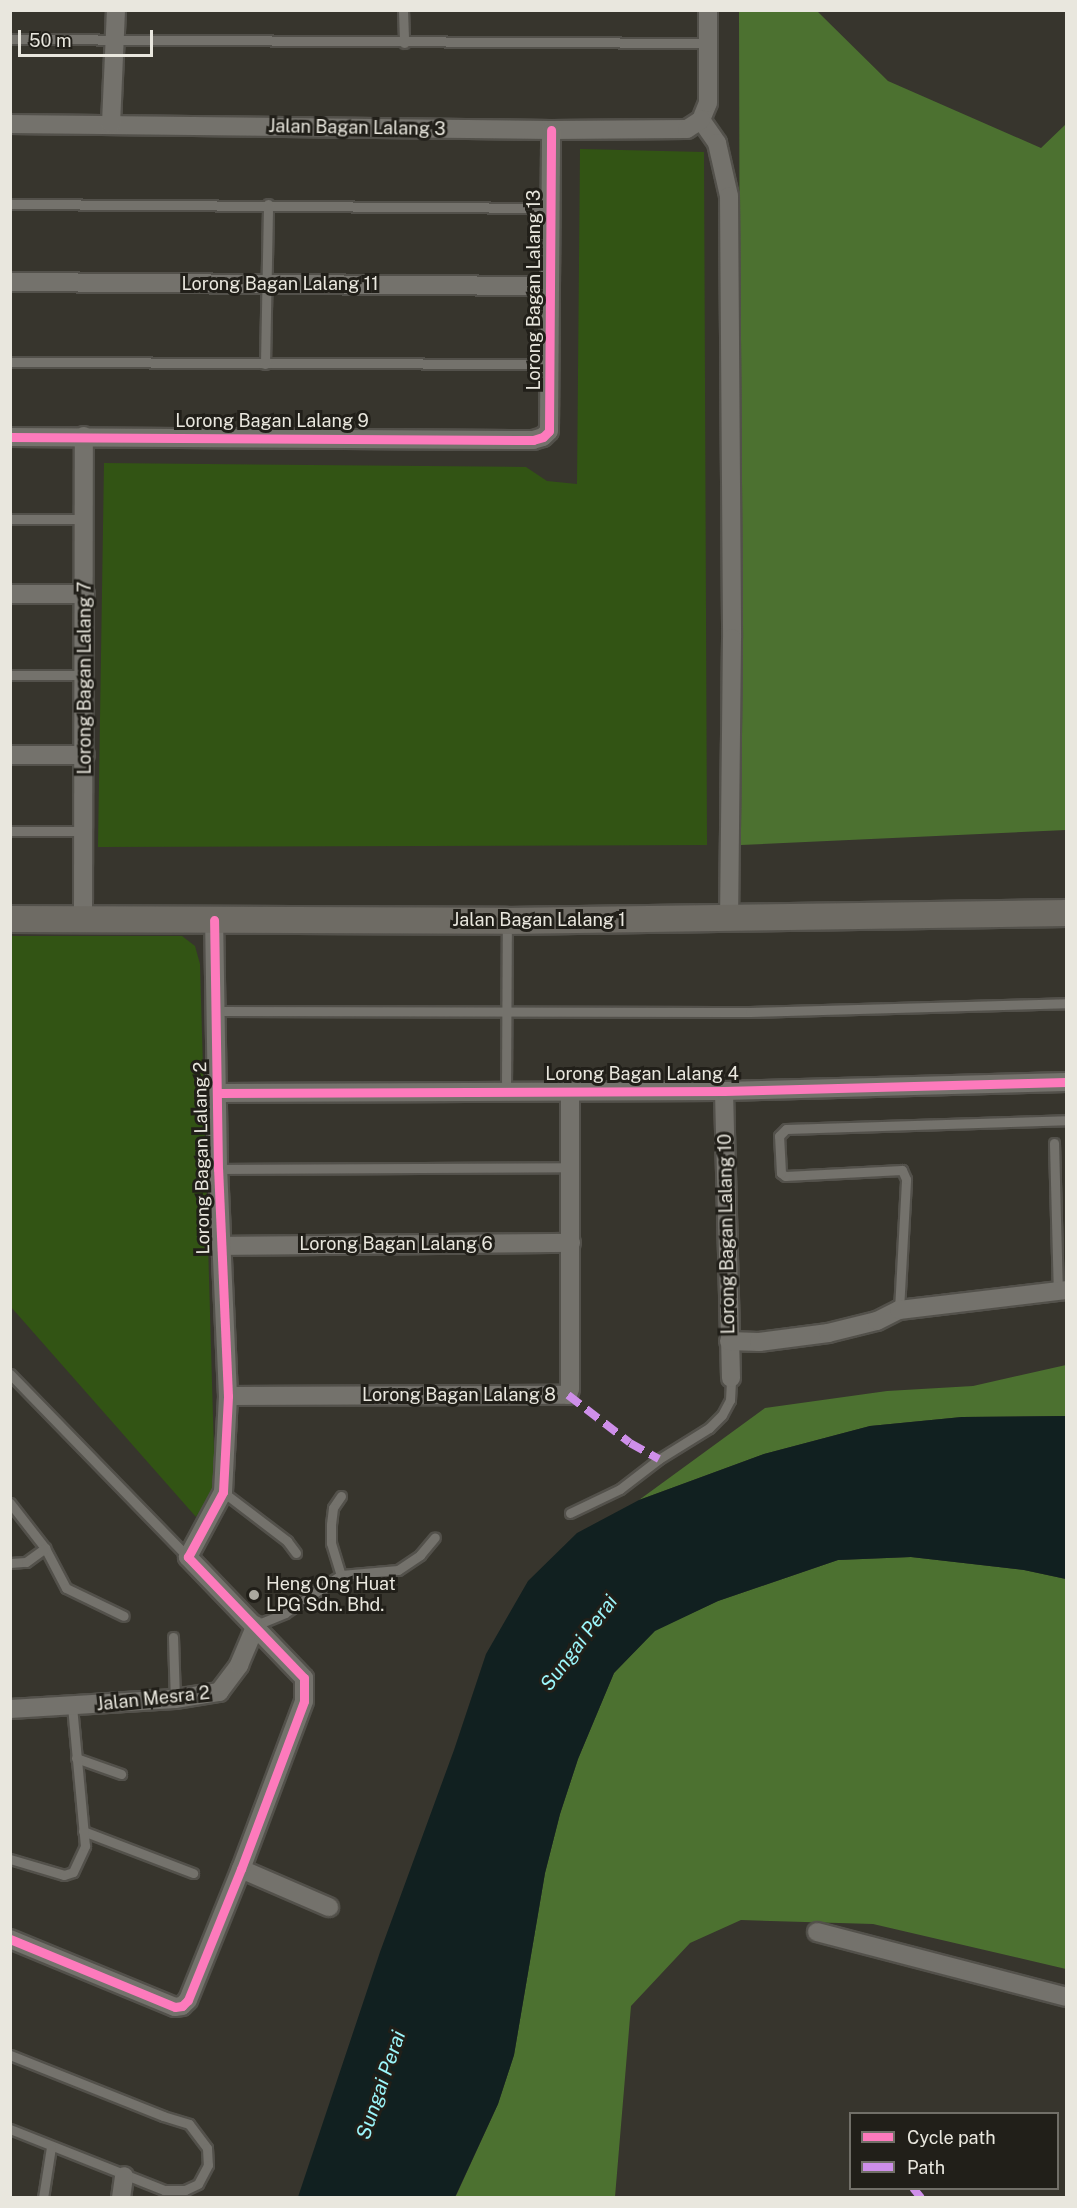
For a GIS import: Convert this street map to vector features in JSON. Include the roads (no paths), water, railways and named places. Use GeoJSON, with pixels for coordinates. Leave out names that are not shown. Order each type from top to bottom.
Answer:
{"type":"FeatureCollection","features":[{"type":"Feature","properties":{"kind":"main road","name":"Jalan Bagan Lalang 1"},"geometry":{"type":"LineString","coordinates":[[10,919],[507,921],[1066,913]]}},
{"type":"Feature","properties":{"kind":"street"},"geometry":{"type":"LineString","coordinates":[[111,124],[116,10]]}},
{"type":"Feature","properties":{"kind":"street"},"geometry":{"type":"LineString","coordinates":[[708,10],[708,103],[701,120],[717,143],[729,196],[732,639],[729,919]]}},
{"type":"Feature","properties":{"kind":"street","name":"Jalan Bagan Lalang 3"},"geometry":{"type":"LineString","coordinates":[[10,124],[551,130],[687,129],[701,120]]}},
{"type":"Feature","properties":{"kind":"street","name":"Lorong Bagan Lalang 13"},"geometry":{"type":"LineString","coordinates":[[533,440],[543,437],[549,431],[551,130]]}},
{"type":"Feature","properties":{"kind":"street","name":"Lorong Bagan Lalang 11"},"geometry":{"type":"LineString","coordinates":[[10,282],[549,286]]}},
{"type":"Feature","properties":{"kind":"street","name":"Lorong Bagan Lalang 7"},"geometry":{"type":"LineString","coordinates":[[83,919],[84,436]]}},
{"type":"Feature","properties":{"kind":"street","name":"Lorong Bagan Lalang 9"},"geometry":{"type":"LineString","coordinates":[[10,437],[533,440]]}},
{"type":"Feature","properties":{"kind":"street"},"geometry":{"type":"LineString","coordinates":[[10,594],[85,594]]}},
{"type":"Feature","properties":{"kind":"street"},"geometry":{"type":"LineString","coordinates":[[10,755],[85,755]]}},
{"type":"Feature","properties":{"kind":"street","name":"Lorong Bagan Lalang 2"},"geometry":{"type":"LineString","coordinates":[[214,920],[220,1246],[228,1396],[223,1492]]}},
{"type":"Feature","properties":{"kind":"street","name":"Lorong Bagan Lalang 4"},"geometry":{"type":"LineString","coordinates":[[218,1093],[570,1092],[1066,1082]]}},
{"type":"Feature","properties":{"kind":"street","name":"Lorong Bagan Lalang 10"},"geometry":{"type":"LineString","coordinates":[[724,1090],[731,1378]]}},
{"type":"Feature","properties":{"kind":"street","name":"Lorong Bagan Lalang 8"},"geometry":{"type":"LineString","coordinates":[[228,1396],[568,1395],[570,1389],[571,1243],[570,1092]]}},
{"type":"Feature","properties":{"kind":"street","name":"Lorong Bagan Lalang 6"},"geometry":{"type":"LineString","coordinates":[[220,1246],[571,1243]]}},
{"type":"Feature","properties":{"kind":"street"},"geometry":{"type":"LineString","coordinates":[[729,1341],[759,1342],[828,1333],[877,1321],[898,1310],[1062,1290]]}},
{"type":"Feature","properties":{"kind":"street"},"geometry":{"type":"LineString","coordinates":[[10,1939],[175,2007],[182,2006],[188,2000],[241,1869],[304,1701],[304,1678],[256,1625],[188,1557],[223,1492]]}},
{"type":"Feature","properties":{"kind":"street","name":"Jalan Mesra 2"},"geometry":{"type":"LineString","coordinates":[[10,1708],[175,1699],[219,1692],[239,1665],[256,1625]]}},
{"type":"Feature","properties":{"kind":"street"},"geometry":{"type":"LineString","coordinates":[[241,1869],[329,1908]]}},
{"type":"Feature","properties":{"kind":"street"},"geometry":{"type":"LineString","coordinates":[[817,1932],[1066,1997]]}},
{"type":"Feature","properties":{"kind":"street"},"geometry":{"type":"LineString","coordinates":[[121,2198],[124,2176]]}},
{"type":"Feature","properties":{"kind":"lane"},"geometry":{"type":"LineString","coordinates":[[404,10],[404,43]]}},
{"type":"Feature","properties":{"kind":"lane"},"geometry":{"type":"LineString","coordinates":[[10,39],[708,43]]}},
{"type":"Feature","properties":{"kind":"lane"},"geometry":{"type":"LineString","coordinates":[[10,204],[268,204],[551,208]]}},
{"type":"Feature","properties":{"kind":"lane"},"geometry":{"type":"LineString","coordinates":[[265,364],[268,204]]}},
{"type":"Feature","properties":{"kind":"lane"},"geometry":{"type":"LineString","coordinates":[[10,362],[550,364]]}},
{"type":"Feature","properties":{"kind":"lane"},"geometry":{"type":"LineString","coordinates":[[10,519],[85,519]]}},
{"type":"Feature","properties":{"kind":"lane"},"geometry":{"type":"LineString","coordinates":[[10,675],[85,675]]}},
{"type":"Feature","properties":{"kind":"lane"},"geometry":{"type":"LineString","coordinates":[[10,831],[84,831]]}},
{"type":"Feature","properties":{"kind":"lane"},"geometry":{"type":"LineString","coordinates":[[506,1091],[507,921]]}},
{"type":"Feature","properties":{"kind":"lane"},"geometry":{"type":"LineString","coordinates":[[216,1011],[750,1012],[1066,1003]]}},
{"type":"Feature","properties":{"kind":"lane"},"geometry":{"type":"LineString","coordinates":[[898,1310],[906,1179],[902,1170],[785,1176],[781,1173],[779,1136],[786,1129],[1066,1120]]}},
{"type":"Feature","properties":{"kind":"lane"},"geometry":{"type":"LineString","coordinates":[[1054,1143],[1062,1290]]}},
{"type":"Feature","properties":{"kind":"lane"},"geometry":{"type":"LineString","coordinates":[[218,1169],[571,1167]]}},
{"type":"Feature","properties":{"kind":"lane"},"geometry":{"type":"LineString","coordinates":[[10,1374],[188,1557]]}},
{"type":"Feature","properties":{"kind":"lane"},"geometry":{"type":"LineString","coordinates":[[570,1513],[620,1489],[659,1459],[709,1428],[722,1415],[730,1400],[731,1378]]}},
{"type":"Feature","properties":{"kind":"lane"},"geometry":{"type":"LineString","coordinates":[[223,1492],[287,1541],[297,1553]]}},
{"type":"Feature","properties":{"kind":"lane"},"geometry":{"type":"LineString","coordinates":[[341,1496],[333,1508],[331,1543],[341,1575]]}},
{"type":"Feature","properties":{"kind":"lane"},"geometry":{"type":"LineString","coordinates":[[10,1503],[45,1548],[66,1588],[124,1616]]}},
{"type":"Feature","properties":{"kind":"lane"},"geometry":{"type":"LineString","coordinates":[[256,1625],[285,1613],[341,1575],[398,1570],[420,1555],[435,1537]]}},
{"type":"Feature","properties":{"kind":"lane"},"geometry":{"type":"LineString","coordinates":[[10,1563],[26,1562],[45,1548]]}},
{"type":"Feature","properties":{"kind":"lane"},"geometry":{"type":"LineString","coordinates":[[173,1637],[175,1699]]}},
{"type":"Feature","properties":{"kind":"lane"},"geometry":{"type":"LineString","coordinates":[[10,1859],[64,1875],[73,1872],[86,1846],[72,1706]]}},
{"type":"Feature","properties":{"kind":"lane"},"geometry":{"type":"LineString","coordinates":[[76,1758],[121,1774]]}},
{"type":"Feature","properties":{"kind":"lane"},"geometry":{"type":"LineString","coordinates":[[83,1831],[193,1873]]}},
{"type":"Feature","properties":{"kind":"lane"},"geometry":{"type":"LineString","coordinates":[[10,2055],[163,2116],[189,2124],[207,2148],[208,2165],[198,2184],[186,2190],[164,2190],[10,2129]]}},
{"type":"Feature","properties":{"kind":"lane"},"geometry":{"type":"LineString","coordinates":[[43,2198],[51,2147]]}},
{"type":"Feature","properties":{"kind":"water","name":"Sungai Perai"},"geometry":{"type":"Polygon","coordinates":[[[1066,1416],[1066,1579],[1024,1570],[911,1557],[838,1560],[718,1601],[655,1631],[614,1673],[578,1759],[560,1814],[545,1873],[514,2055],[498,2104],[455,2197],[298,2197],[380,1952],[454,1750],[486,1654],[528,1581],[577,1533],[639,1500],[764,1454],[870,1426],[962,1417],[1066,1416]]]}},
{"type":"Feature","properties":{"kind":"place","name":"Heng Ong Huat LPG Sdn. Bhd."},"geometry":{"type":"Point","coordinates":[254,1595]}}]}
